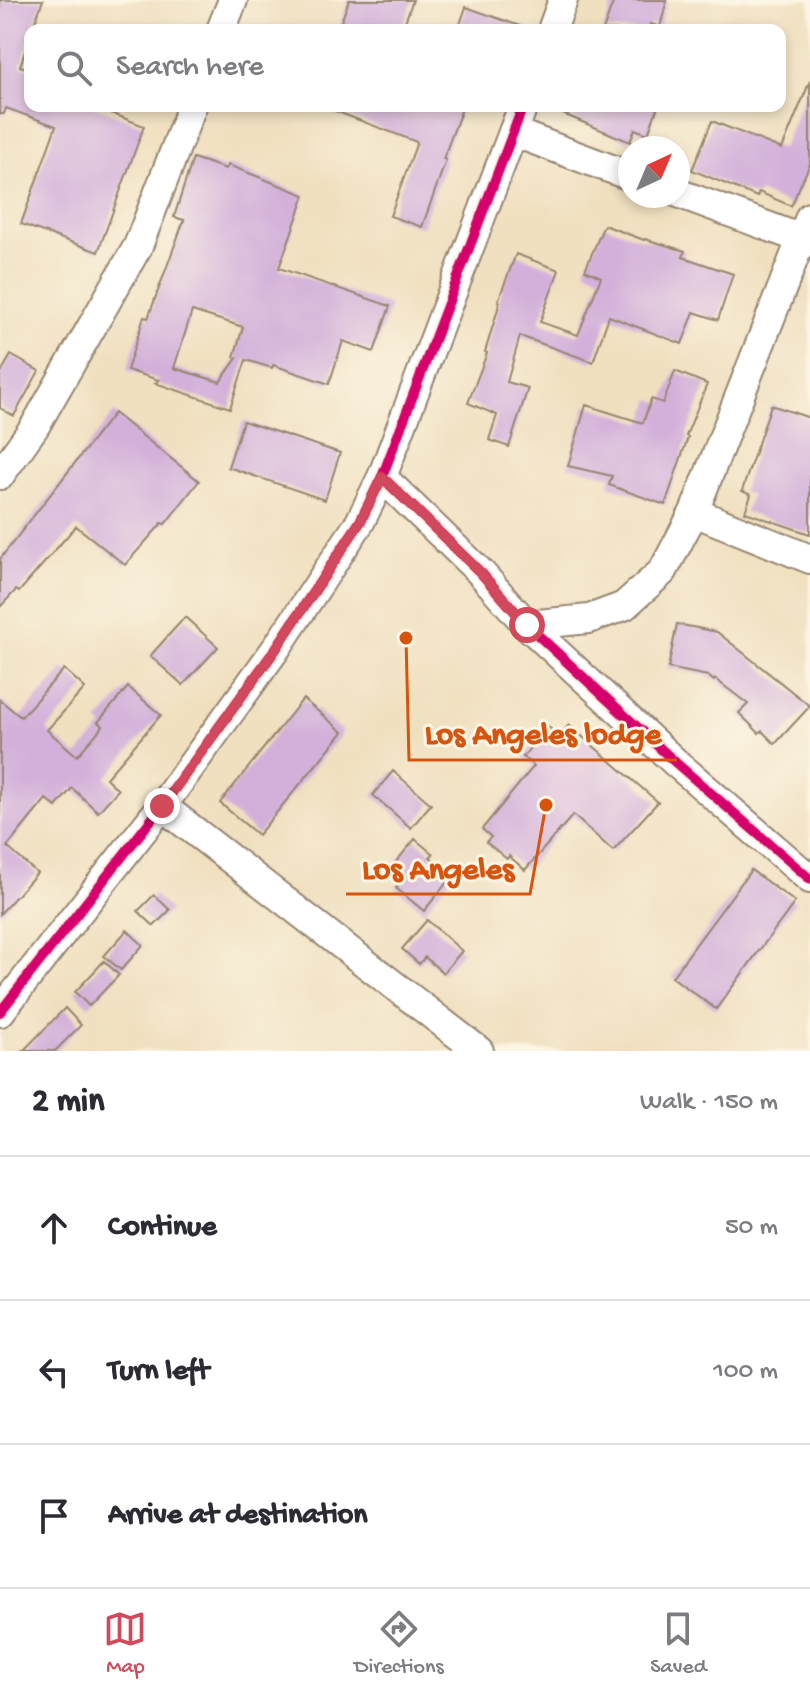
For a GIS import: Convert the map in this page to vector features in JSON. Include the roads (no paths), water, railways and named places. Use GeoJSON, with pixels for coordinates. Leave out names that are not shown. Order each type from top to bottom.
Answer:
{"type":"FeatureCollection","features":[{"type":"Feature","properties":{"kind":"street"},"geometry":{"type":"LineString","coordinates":[[554,24],[563,0]]}},
{"type":"Feature","properties":{"kind":"street"},"geometry":{"type":"LineString","coordinates":[[0,475],[35,426],[138,246],[190,112]]}},
{"type":"Feature","properties":{"kind":"street"},"geometry":{"type":"LineString","coordinates":[[0,1012],[162,806],[275,650],[360,522],[382,477],[521,112]]}},
{"type":"Feature","properties":{"kind":"street"},"geometry":{"type":"LineString","coordinates":[[513,132],[618,171]]}},
{"type":"Feature","properties":{"kind":"street"},"geometry":{"type":"LineString","coordinates":[[527,625],[589,619],[624,606],[663,571],[694,512],[807,233],[690,197]]}},
{"type":"Feature","properties":{"kind":"street"},"geometry":{"type":"LineString","coordinates":[[382,477],[481,573],[527,625],[676,763],[810,879]]}},
{"type":"Feature","properties":{"kind":"street"},"geometry":{"type":"LineString","coordinates":[[694,512],[810,559]]}},
{"type":"Feature","properties":{"kind":"street"},"geometry":{"type":"LineString","coordinates":[[162,806],[479,1051]]}},
{"type":"Feature","properties":{"kind":"place","name":"Los Angeles lodge"},"geometry":{"type":"Point","coordinates":[406,638]}},
{"type":"Feature","properties":{"kind":"place","name":"Los Angeles"},"geometry":{"type":"Point","coordinates":[546,805]}}]}
